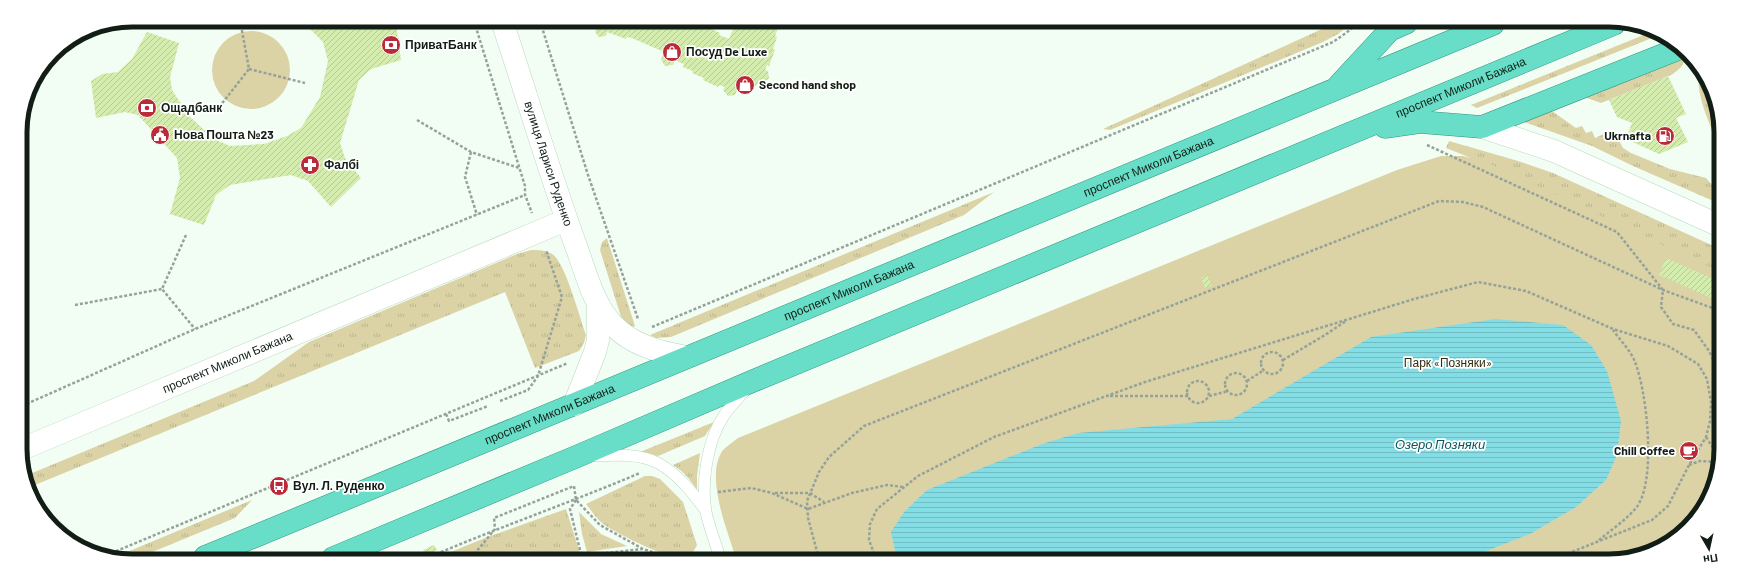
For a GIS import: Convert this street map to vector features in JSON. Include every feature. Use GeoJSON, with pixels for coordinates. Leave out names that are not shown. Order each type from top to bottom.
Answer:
{"type":"FeatureCollection","features":[{"type":"Feature","properties":{"kind":"highway"},"geometry":{"type":"LineString","coordinates":[[1334,90],[1390,30],[1397,27]]}},
{"type":"Feature","properties":{"kind":"highway","name":"проспект Миколи Бажана"},"geometry":{"type":"LineString","coordinates":[[212,554],[1486,27]]}},
{"type":"Feature","properties":{"kind":"highway","name":"проспект Миколи Бажана"},"geometry":{"type":"LineString","coordinates":[[343,554],[753,381],[1607,27]]}},
{"type":"Feature","properties":{"kind":"highway"},"geometry":{"type":"LineString","coordinates":[[1357,130],[1420,122],[1482,127],[1675,50]]}},
{"type":"Feature","properties":{"kind":"street","name":"вулиця Лариси Руденко"},"geometry":{"type":"LineString","coordinates":[[504,27],[566,220],[598,306],[614,326],[643,346],[687,358]]}},
{"type":"Feature","properties":{"kind":"street"},"geometry":{"type":"LineString","coordinates":[[1482,127],[1554,151],[1714,223]]}},
{"type":"Feature","properties":{"kind":"street","name":"проспект Миколи Бажана"},"geometry":{"type":"LineString","coordinates":[[27,447],[566,220]]}},
{"type":"Feature","properties":{"kind":"street","name":"вулиця Лариси Руденко"},"geometry":{"type":"LineString","coordinates":[[574,405],[595,352],[598,340],[598,306]]}},
{"type":"Feature","properties":{"kind":"lane"},"geometry":{"type":"LineString","coordinates":[[719,554],[706,511],[707,455],[712,439],[723,417],[753,381]]}},
{"type":"Feature","properties":{"kind":"lane"},"geometry":{"type":"LineString","coordinates":[[578,456],[612,455],[640,458],[658,463],[689,488],[706,511]]}},
{"type":"Feature","properties":{"kind":"path"},"geometry":{"type":"LineString","coordinates":[[216,111],[249,69],[241,27]]}},
{"type":"Feature","properties":{"kind":"path"},"geometry":{"type":"LineString","coordinates":[[476,27],[520,168],[525,186],[525,195],[562,297],[538,376],[528,390],[500,401]]}},
{"type":"Feature","properties":{"kind":"path"},"geometry":{"type":"LineString","coordinates":[[542,27],[588,175],[639,324]]}},
{"type":"Feature","properties":{"kind":"path"},"geometry":{"type":"LineString","coordinates":[[649,328],[1333,42],[1353,27]]}},
{"type":"Feature","properties":{"kind":"path"},"geometry":{"type":"LineString","coordinates":[[249,69],[305,83]]}},
{"type":"Feature","properties":{"kind":"path"},"geometry":{"type":"LineString","coordinates":[[417,120],[471,152],[520,168]]}},
{"type":"Feature","properties":{"kind":"path"},"geometry":{"type":"LineString","coordinates":[[1427,145],[1617,232],[1663,290],[1660,306],[1673,324],[1694,330],[1709,351],[1714,362]]}},
{"type":"Feature","properties":{"kind":"path"},"geometry":{"type":"LineString","coordinates":[[471,152],[465,177],[477,215]]}},
{"type":"Feature","properties":{"kind":"path"},"geometry":{"type":"LineString","coordinates":[[27,404],[195,330],[525,195]]}},
{"type":"Feature","properties":{"kind":"path"},"geometry":{"type":"LineString","coordinates":[[818,554],[808,518],[807,501],[819,472],[829,457],[864,426],[1439,201],[1463,202],[1484,207],[1663,290],[1714,309]]}},
{"type":"Feature","properties":{"kind":"path"},"geometry":{"type":"LineString","coordinates":[[162,289],[186,235]]}},
{"type":"Feature","properties":{"kind":"path"},"geometry":{"type":"LineString","coordinates":[[874,554],[869,540],[870,524],[877,508],[918,476],[994,437],[1144,382],[1348,319],[1478,282],[1526,291],[1613,330],[1668,346],[1698,364],[1707,379],[1711,402],[1710,421],[1706,437],[1689,465],[1668,506],[1652,520],[1567,554]]}},
{"type":"Feature","properties":{"kind":"path"},"geometry":{"type":"LineString","coordinates":[[162,289],[195,330]]}},
{"type":"Feature","properties":{"kind":"path"},"geometry":{"type":"LineString","coordinates":[[75,306],[162,289]]}},
{"type":"Feature","properties":{"kind":"path"},"geometry":{"type":"LineString","coordinates":[[1283,360],[1325,335],[1348,319]]}},
{"type":"Feature","properties":{"kind":"path"},"geometry":{"type":"LineString","coordinates":[[1598,542],[1636,507],[1644,489],[1649,468],[1646,412],[1641,383],[1635,362],[1613,330]]}},
{"type":"Feature","properties":{"kind":"path"},"geometry":{"type":"LineString","coordinates":[[1276,353],[1283,360],[1282,368],[1278,373],[1270,374],[1264,370],[1261,363],[1266,354],[1276,353]]}},
{"type":"Feature","properties":{"kind":"path"},"geometry":{"type":"LineString","coordinates":[[1247,381],[1264,370]]}},
{"type":"Feature","properties":{"kind":"path"},"geometry":{"type":"LineString","coordinates":[[1230,375],[1243,375],[1247,381],[1246,388],[1241,394],[1234,395],[1228,391],[1225,384],[1230,375]]}},
{"type":"Feature","properties":{"kind":"path"},"geometry":{"type":"LineString","coordinates":[[113,552],[538,376]]}},
{"type":"Feature","properties":{"kind":"path"},"geometry":{"type":"LineString","coordinates":[[1199,381],[1208,386],[1209,396],[1207,400],[1200,403],[1193,402],[1188,396],[1189,386],[1195,382],[1199,381]]}},
{"type":"Feature","properties":{"kind":"path"},"geometry":{"type":"LineString","coordinates":[[1209,396],[1228,391]]}},
{"type":"Feature","properties":{"kind":"path"},"geometry":{"type":"LineString","coordinates":[[1108,396],[1188,396]]}},
{"type":"Feature","properties":{"kind":"path"},"geometry":{"type":"LineString","coordinates":[[446,414],[449,421],[488,406]]}},
{"type":"Feature","properties":{"kind":"path"},"geometry":{"type":"LineString","coordinates":[[1706,437],[1714,449]]}},
{"type":"Feature","properties":{"kind":"path"},"geometry":{"type":"LineString","coordinates":[[1689,465],[1700,461],[1713,462]]}},
{"type":"Feature","properties":{"kind":"path"},"geometry":{"type":"LineString","coordinates":[[436,554],[495,529],[576,500],[645,470]]}},
{"type":"Feature","properties":{"kind":"path"},"geometry":{"type":"LineString","coordinates":[[706,492],[751,488],[772,493],[808,509],[852,493],[887,485],[903,488]]}},
{"type":"Feature","properties":{"kind":"path"},"geometry":{"type":"LineString","coordinates":[[475,554],[495,529],[494,518],[574,486],[576,500],[600,525],[643,549],[659,554]]}},
{"type":"Feature","properties":{"kind":"path"},"geometry":{"type":"LineString","coordinates":[[772,493],[810,493],[824,502]]}},
{"type":"Feature","properties":{"kind":"path"},"geometry":{"type":"LineString","coordinates":[[576,500],[570,509],[581,554]]}},
{"type":"Feature","properties":{"kind":"path"},"geometry":{"type":"LineString","coordinates":[[605,554],[643,549]]}},
{"type":"Feature","properties":{"kind":"green space"},"geometry":{"type":"Polygon","coordinates":[[[1326,27],[1347,27],[1323,42],[1110,130],[1103,129],[1326,27]]]}},
{"type":"Feature","properties":{"kind":"green space"},"geometry":{"type":"Polygon","coordinates":[[[243,31],[259,31],[273,37],[284,48],[290,62],[290,78],[284,92],[273,103],[259,109],[243,109],[229,103],[218,92],[212,78],[212,62],[218,48],[229,37],[243,31]]]}},
{"type":"Feature","properties":{"kind":"green space"},"geometry":{"type":"Polygon","coordinates":[[[1646,34],[1654,37],[1477,108],[1471,105],[1646,34]]]}},
{"type":"Feature","properties":{"kind":"green space"},"geometry":{"type":"Polygon","coordinates":[[[1681,57],[1684,59],[1681,67],[1671,75],[1601,103],[1584,97],[1681,57]]]}},
{"type":"Feature","properties":{"kind":"green space"},"geometry":{"type":"Polygon","coordinates":[[[1699,79],[1712,112],[1714,134],[1703,106],[1699,88],[1699,79]]]}},
{"type":"Feature","properties":{"kind":"green space"},"geometry":{"type":"Polygon","coordinates":[[[1552,111],[1576,128],[1582,126],[1586,133],[1592,131],[1595,138],[1606,133],[1615,133],[1623,148],[1631,153],[1670,169],[1706,178],[1714,187],[1714,201],[1633,166],[1592,146],[1524,122],[1552,111]]]}},
{"type":"Feature","properties":{"kind":"green space"},"geometry":{"type":"Polygon","coordinates":[[[1449,141],[1553,173],[1714,246],[1714,279],[1466,156],[1446,148],[1449,141]]]}},
{"type":"Feature","properties":{"kind":"green space","name":"Парк «Позняки»"},"geometry":{"type":"Polygon","coordinates":[[[1441,156],[1463,156],[1486,162],[1714,269],[1713,462],[1706,489],[1700,501],[1688,518],[1673,532],[1649,546],[1629,552],[1615,554],[734,554],[719,504],[716,474],[718,461],[723,450],[738,438],[1397,170],[1441,156]]]}},
{"type":"Feature","properties":{"kind":"green space"},"geometry":{"type":"Polygon","coordinates":[[[994,192],[964,215],[671,337],[656,338],[650,335],[994,192]]]}},
{"type":"Feature","properties":{"kind":"green space"},"geometry":{"type":"Polygon","coordinates":[[[607,238],[635,326],[628,329],[623,323],[600,250],[602,242],[607,238]]]}},
{"type":"Feature","properties":{"kind":"green space"},"geometry":{"type":"Polygon","coordinates":[[[531,250],[542,250],[552,254],[557,259],[572,291],[586,335],[584,343],[579,351],[535,368],[505,292],[34,485],[30,474],[254,381],[309,342],[517,254],[531,250]]]}},
{"type":"Feature","properties":{"kind":"green space"},"geometry":{"type":"Polygon","coordinates":[[[714,422],[705,436],[658,456],[640,452],[714,422]]]}},
{"type":"Feature","properties":{"kind":"green space"},"geometry":{"type":"Polygon","coordinates":[[[700,453],[697,490],[692,482],[673,465],[700,453]]]}},
{"type":"Feature","properties":{"kind":"green space"},"geometry":{"type":"Polygon","coordinates":[[[645,476],[652,476],[660,479],[683,502],[697,545],[691,554],[665,554],[653,550],[602,523],[586,504],[645,476]]]}},
{"type":"Feature","properties":{"kind":"green space"},"geometry":{"type":"Polygon","coordinates":[[[252,500],[235,518],[147,554],[124,553],[252,500]]]}},
{"type":"Feature","properties":{"kind":"green space"},"geometry":{"type":"Polygon","coordinates":[[[566,509],[580,554],[446,554],[485,538],[566,509]]]}},
{"type":"Feature","properties":{"kind":"green space"},"geometry":{"type":"Polygon","coordinates":[[[579,512],[601,534],[627,546],[587,552],[582,534],[579,512]]]}},
{"type":"Feature","properties":{"kind":"water","name":"Озеро Позняки"},"geometry":{"type":"Polygon","coordinates":[[[1495,319],[1563,325],[1591,345],[1607,371],[1621,421],[1617,455],[1606,480],[1576,507],[1530,534],[1478,554],[896,554],[891,532],[904,512],[927,490],[1042,444],[1078,433],[1232,419],[1371,337],[1495,319]]]}},
{"type":"Feature","properties":{"kind":"building"},"geometry":{"type":"Polygon","coordinates":[[[308,27],[396,27],[401,60],[371,69],[359,80],[340,143],[345,158],[361,178],[331,207],[308,181],[291,175],[230,185],[216,195],[204,225],[170,214],[180,178],[177,158],[138,115],[125,112],[96,118],[91,81],[102,74],[118,72],[132,59],[147,32],[179,43],[170,77],[172,90],[189,116],[214,139],[230,146],[264,144],[287,136],[301,128],[320,97],[328,61],[323,42],[308,27]]]}},
{"type":"Feature","properties":{"kind":"building"},"geometry":{"type":"Polygon","coordinates":[[[597,27],[709,27],[720,33],[719,35],[729,39],[733,29],[730,27],[779,27],[775,36],[777,37],[773,49],[775,50],[769,66],[767,65],[765,70],[768,71],[769,78],[764,83],[759,81],[755,87],[750,90],[743,92],[737,90],[735,95],[728,96],[723,90],[725,87],[719,85],[718,87],[703,80],[704,78],[683,67],[684,64],[678,62],[676,57],[673,65],[665,66],[661,60],[664,52],[632,38],[627,37],[626,39],[607,32],[606,36],[599,37],[595,32],[597,27]]]}},
{"type":"Feature","properties":{"kind":"building"},"geometry":{"type":"Polygon","coordinates":[[[1668,76],[1686,114],[1676,118],[1688,142],[1659,154],[1626,139],[1632,123],[1617,117],[1609,100],[1668,76]]]}},
{"type":"Feature","properties":{"kind":"building"},"geometry":{"type":"Polygon","coordinates":[[[1666,258],[1714,279],[1714,299],[1659,275],[1666,258]]]}},
{"type":"Feature","properties":{"kind":"building"},"geometry":{"type":"Polygon","coordinates":[[[1207,275],[1212,285],[1205,288],[1201,278],[1207,275]]]}},
{"type":"Feature","properties":{"kind":"building"},"geometry":{"type":"Polygon","coordinates":[[[434,545],[437,550],[425,554],[423,550],[434,545]]]}},
{"type":"Feature","properties":{"kind":"place","name":"ПриватБанк"},"geometry":{"type":"Point","coordinates":[391,45]}},
{"type":"Feature","properties":{"kind":"place","name":"Посуд De Luxe"},"geometry":{"type":"Point","coordinates":[672,52]}},
{"type":"Feature","properties":{"kind":"place","name":"Second hand shop"},"geometry":{"type":"Point","coordinates":[745,85]}},
{"type":"Feature","properties":{"kind":"place","name":"Ощадбанк"},"geometry":{"type":"Point","coordinates":[147,108]}},
{"type":"Feature","properties":{"kind":"place","name":"Нова Пошта №23"},"geometry":{"type":"Point","coordinates":[160,135]}},
{"type":"Feature","properties":{"kind":"place","name":"Ukrnafta"},"geometry":{"type":"Point","coordinates":[1665,136]}},
{"type":"Feature","properties":{"kind":"place","name":"Фалбі"},"geometry":{"type":"Point","coordinates":[310,165]}},
{"type":"Feature","properties":{"kind":"place","name":"Chill Coffee"},"geometry":{"type":"Point","coordinates":[1689,451]}},
{"type":"Feature","properties":{"kind":"place","name":"Вул. Л. Руденко"},"geometry":{"type":"Point","coordinates":[279,486]}}]}
